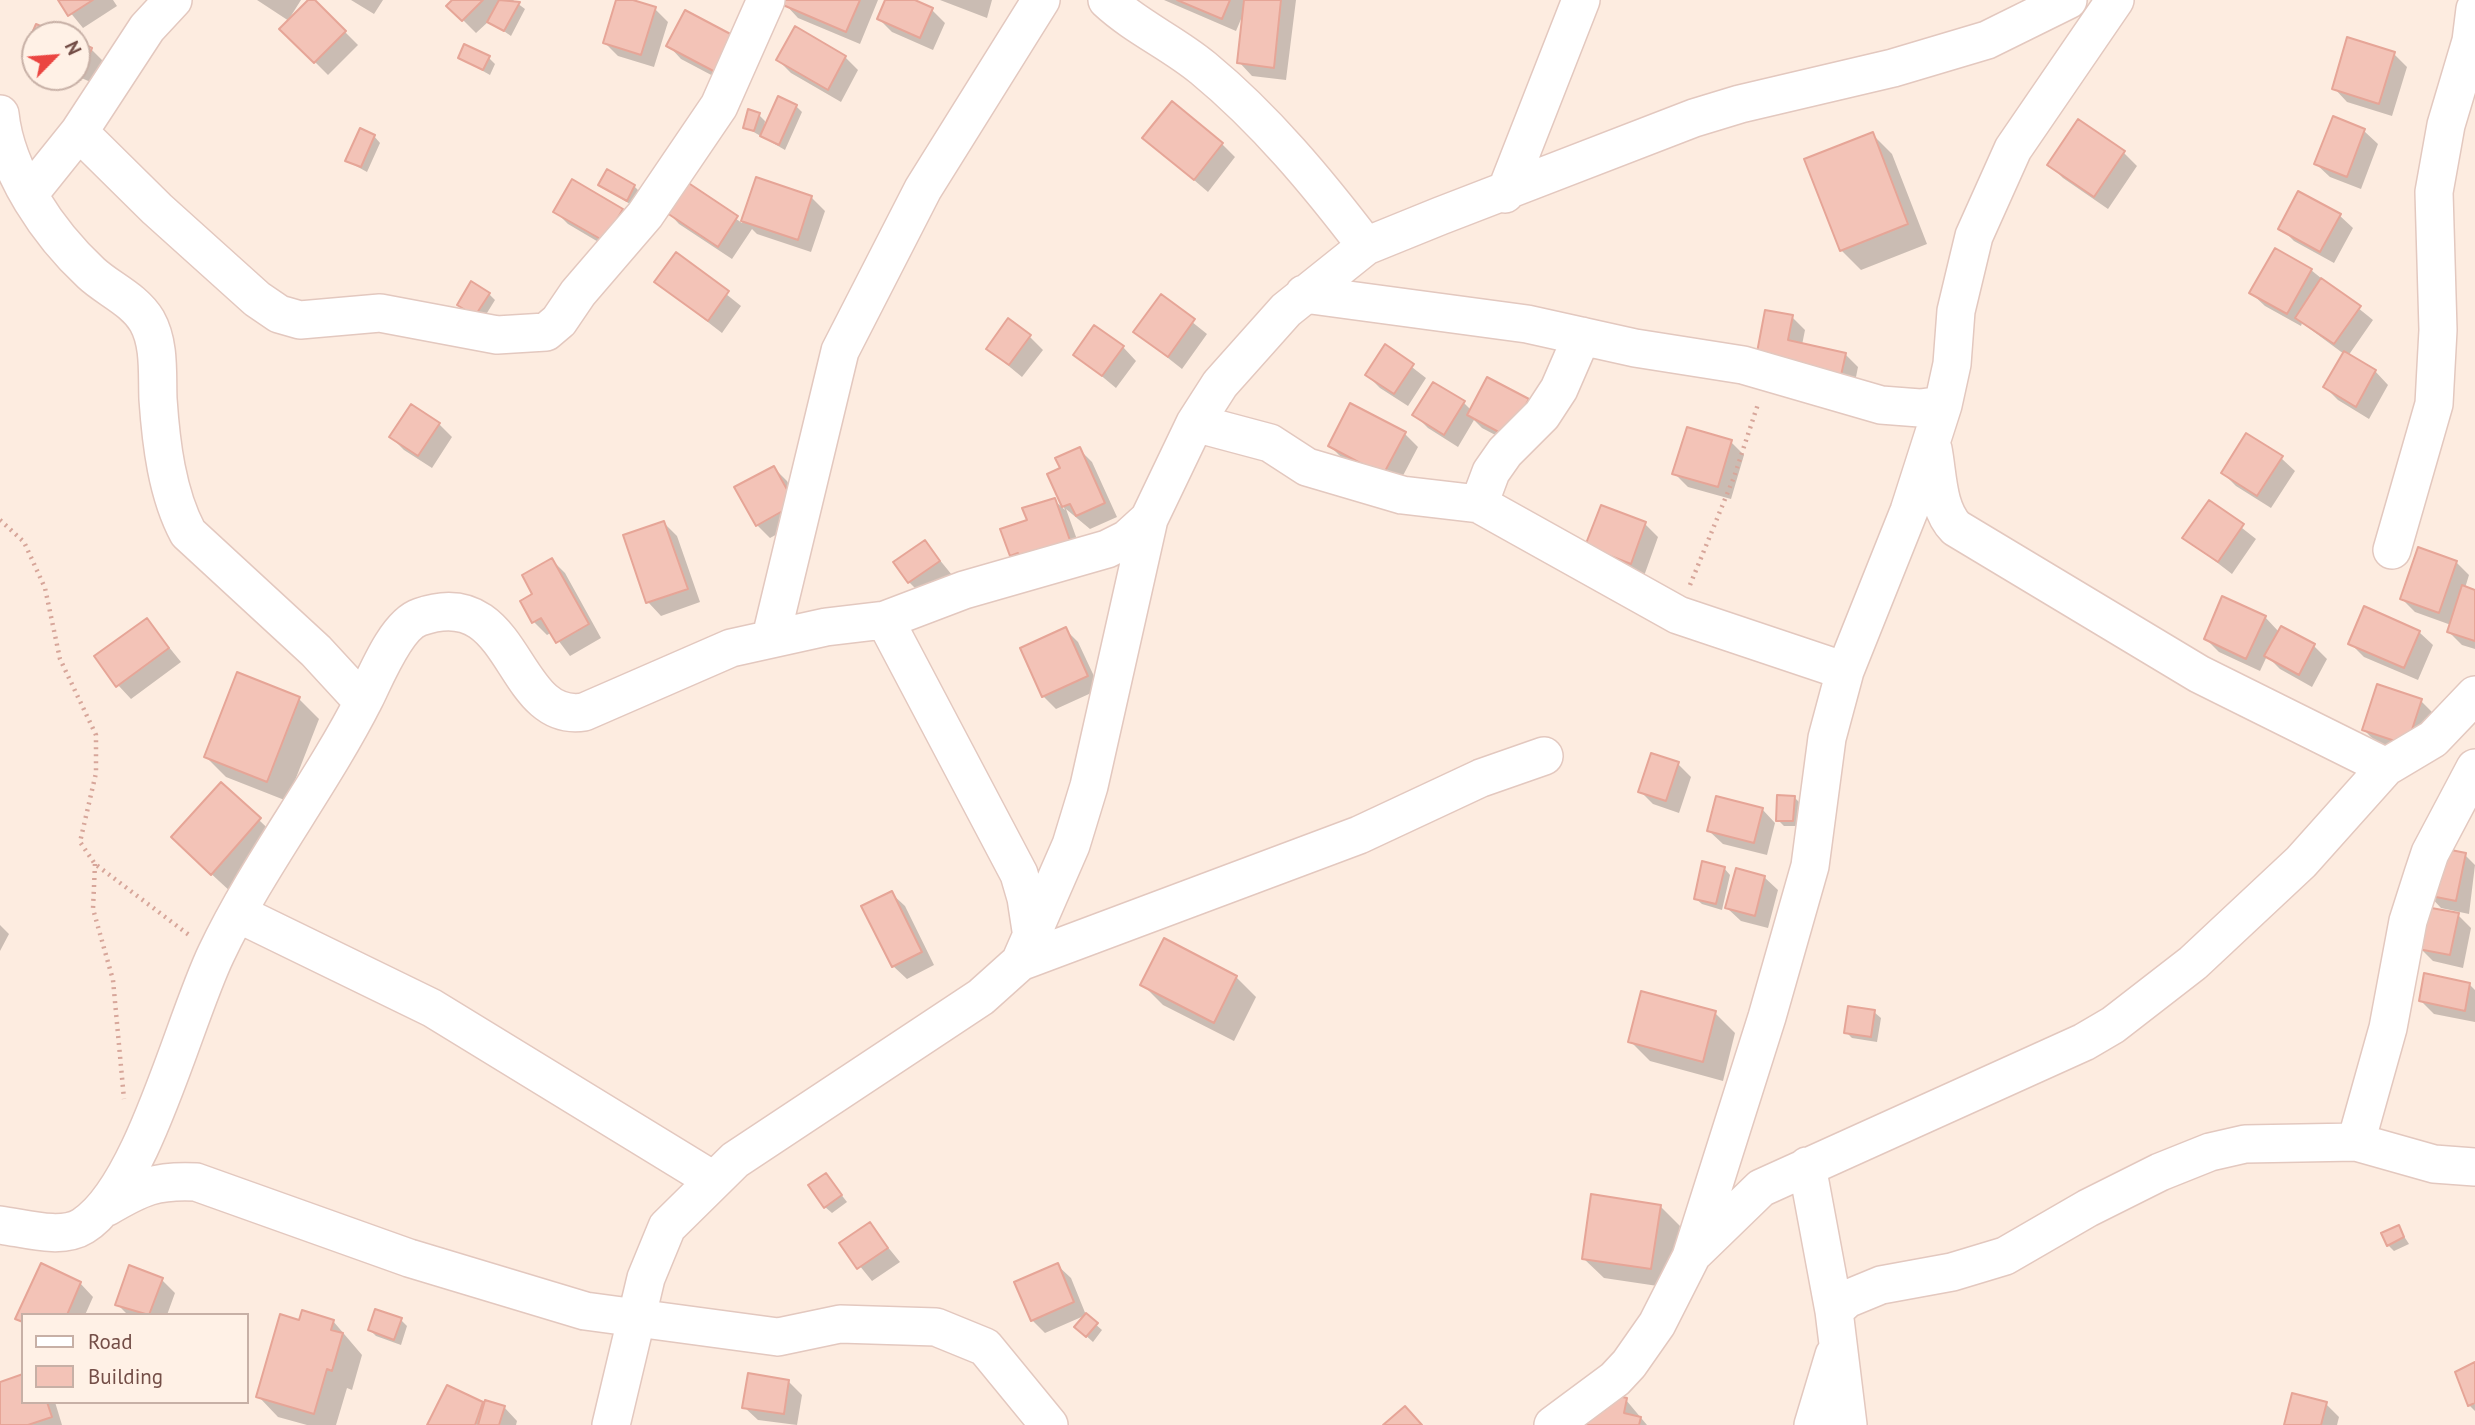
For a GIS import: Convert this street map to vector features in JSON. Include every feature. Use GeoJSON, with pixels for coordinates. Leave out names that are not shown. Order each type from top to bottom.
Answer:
{"type":"FeatureCollection","features":[{"type":"Feature","properties":{"kind":"street"},"geometry":{"type":"LineString","coordinates":[[30,193],[79,132],[147,28],[173,0]]}},
{"type":"Feature","properties":{"kind":"street"},"geometry":{"type":"LineString","coordinates":[[79,132],[157,209],[257,299],[279,314],[300,320],[380,313],[497,335],[546,332],[559,321],[578,293],[645,215],[719,106],[766,0]]}},
{"type":"Feature","properties":{"kind":"street"},"geometry":{"type":"LineString","coordinates":[[771,637],[840,351],[923,189],[1041,0]]}},
{"type":"Feature","properties":{"kind":"street"},"geometry":{"type":"LineString","coordinates":[[1107,0],[1127,19],[1203,67],[1322,188],[1366,246]]}},
{"type":"Feature","properties":{"kind":"street"},"geometry":{"type":"LineString","coordinates":[[1505,194],[1581,0]]}},
{"type":"Feature","properties":{"kind":"street"},"geometry":{"type":"LineString","coordinates":[[611,1425],[646,1278],[667,1227],[735,1160],[981,997],[1026,950],[1070,845],[1089,786],[1149,519],[1195,423],[1220,384],[1252,346],[1304,294],[1366,246],[1705,114],[1893,68],[1987,40],[2068,0]]}},
{"type":"Feature","properties":{"kind":"street"},"geometry":{"type":"LineString","coordinates":[[1553,1425],[1615,1379],[1629,1364],[1657,1324],[1691,1257],[1767,1017],[1810,866],[1827,738],[1845,671],[1932,444],[1943,405],[1964,270],[1990,197],[2013,149],[2115,0]]}},
{"type":"Feature","properties":{"kind":"street"},"geometry":{"type":"LineString","coordinates":[[2392,550],[2434,404],[2438,330],[2433,262],[2434,192],[2446,125],[2471,41],[2475,9]]}},
{"type":"Feature","properties":{"kind":"street"},"geometry":{"type":"LineString","coordinates":[[0,114],[2,129],[30,193],[63,244],[93,275],[127,300],[147,321],[156,352],[160,430],[177,513],[188,533],[316,651],[363,702]]}},
{"type":"Feature","properties":{"kind":"street"},"geometry":{"type":"LineString","coordinates":[[1304,294],[1527,324],[1743,365],[1881,405],[1920,408],[1943,405]]}},
{"type":"Feature","properties":{"kind":"street"},"geometry":{"type":"LineString","coordinates":[[1479,504],[1491,472],[1504,452],[1542,415],[1559,389],[1582,336]]}},
{"type":"Feature","properties":{"kind":"street"},"geometry":{"type":"LineString","coordinates":[[1195,423],[1270,443],[1307,467],[1402,495],[1479,504],[1678,615],[1845,671]]}},
{"type":"Feature","properties":{"kind":"street"},"geometry":{"type":"LineString","coordinates":[[1932,444],[1941,500],[1948,520],[1956,528],[2199,674],[2386,767]]}},
{"type":"Feature","properties":{"kind":"street"},"geometry":{"type":"LineString","coordinates":[[103,1210],[130,1170],[216,954],[363,702],[386,656],[402,631],[416,618],[434,612],[450,611],[473,616],[497,634],[543,702],[568,715],[584,712],[731,648],[771,637],[885,620],[964,590],[1107,548],[1126,538],[1149,519]]}},
{"type":"Feature","properties":{"kind":"street"},"geometry":{"type":"LineString","coordinates":[[885,620],[1018,874],[1026,898],[1026,950]]}},
{"type":"Feature","properties":{"kind":"street"},"geometry":{"type":"LineString","coordinates":[[1691,1257],[1761,1188],[2060,1054],[2113,1025],[2193,963],[2332,830],[2386,767],[2433,739],[2475,695]]}},
{"type":"Feature","properties":{"kind":"street"},"geometry":{"type":"LineString","coordinates":[[1026,950],[1359,835],[1481,778],[1544,756]]}},
{"type":"Feature","properties":{"kind":"street"},"geometry":{"type":"LineString","coordinates":[[2356,1142],[2388,1028],[2408,921],[2430,853],[2475,768]]}},
{"type":"Feature","properties":{"kind":"street"},"geometry":{"type":"LineString","coordinates":[[239,914],[432,1008],[713,1180]]}},
{"type":"Feature","properties":{"kind":"street"},"geometry":{"type":"LineString","coordinates":[[1835,1311],[1847,1299],[1881,1285],[1952,1272],[2005,1256],[2160,1171],[2210,1152],[2245,1144],[2356,1142],[2434,1164],[2475,1167]]}},
{"type":"Feature","properties":{"kind":"street"},"geometry":{"type":"LineString","coordinates":[[1807,1166],[1835,1311],[1848,1425]]}},
{"type":"Feature","properties":{"kind":"street"},"geometry":{"type":"LineString","coordinates":[[0,1225],[72,1232],[144,1185],[170,1181],[196,1182],[409,1258],[585,1311],[778,1337],[840,1324],[936,1327],[985,1347],[1049,1425]]}},
{"type":"Feature","properties":{"kind":"street"},"geometry":{"type":"LineString","coordinates":[[1813,1425],[1837,1347]]}},
{"type":"Feature","properties":{"kind":"path"},"geometry":{"type":"LineString","coordinates":[[1678,615],[1734,477],[1768,373]]}},
{"type":"Feature","properties":{"kind":"path"},"geometry":{"type":"LineString","coordinates":[[0,520],[24,542],[45,588],[60,659],[96,735],[96,773],[80,842],[95,864],[216,954]]}},
{"type":"Feature","properties":{"kind":"path"},"geometry":{"type":"LineString","coordinates":[[95,864],[93,909],[113,981],[124,1102]]}},
{"type":"Feature","properties":{"kind":"building"},"geometry":{"type":"Polygon","coordinates":[[[58,0],[93,0],[68,16],[58,0]]]}},
{"type":"Feature","properties":{"kind":"building"},"geometry":{"type":"Polygon","coordinates":[[[308,0],[315,0],[346,31],[314,63],[279,29],[308,0]]]}},
{"type":"Feature","properties":{"kind":"building"},"geometry":{"type":"Polygon","coordinates":[[[452,0],[483,0],[462,21],[446,6],[452,0]]]}},
{"type":"Feature","properties":{"kind":"building"},"geometry":{"type":"Polygon","coordinates":[[[499,0],[520,2],[504,31],[487,22],[499,0]]]}},
{"type":"Feature","properties":{"kind":"building"},"geometry":{"type":"Polygon","coordinates":[[[616,0],[633,0],[656,7],[641,55],[603,43],[616,0]]]}},
{"type":"Feature","properties":{"kind":"building"},"geometry":{"type":"Polygon","coordinates":[[[784,0],[860,0],[846,32],[783,5],[784,0]]]}},
{"type":"Feature","properties":{"kind":"building"},"geometry":{"type":"Polygon","coordinates":[[[885,0],[915,0],[933,8],[920,38],[877,19],[885,0]]]}},
{"type":"Feature","properties":{"kind":"building"},"geometry":{"type":"Polygon","coordinates":[[[1177,0],[1230,0],[1222,19],[1177,0]]]}},
{"type":"Feature","properties":{"kind":"building"},"geometry":{"type":"Polygon","coordinates":[[[1244,0],[1281,0],[1274,68],[1237,63],[1244,0]]]}},
{"type":"Feature","properties":{"kind":"building"},"geometry":{"type":"Polygon","coordinates":[[[685,10],[738,38],[719,74],[666,46],[685,10]]]}},
{"type":"Feature","properties":{"kind":"building"},"geometry":{"type":"Polygon","coordinates":[[[795,26],[846,56],[828,90],[776,60],[795,26]]]}},
{"type":"Feature","properties":{"kind":"building"},"geometry":{"type":"Polygon","coordinates":[[[2347,37],[2395,52],[2379,104],[2332,89],[2347,37]]]}},
{"type":"Feature","properties":{"kind":"building"},"geometry":{"type":"Polygon","coordinates":[[[464,44],[490,56],[483,70],[458,58],[464,44]]]}},
{"type":"Feature","properties":{"kind":"building"},"geometry":{"type":"Polygon","coordinates":[[[778,96],[797,105],[779,145],[760,136],[778,96]]]}},
{"type":"Feature","properties":{"kind":"building"},"geometry":{"type":"Polygon","coordinates":[[[1172,101],[1223,143],[1194,180],[1142,138],[1172,101]]]}},
{"type":"Feature","properties":{"kind":"building"},"geometry":{"type":"Polygon","coordinates":[[[748,109],[760,113],[754,131],[743,128],[748,109]]]}},
{"type":"Feature","properties":{"kind":"building"},"geometry":{"type":"Polygon","coordinates":[[[2333,116],[2365,129],[2347,177],[2314,164],[2333,116]]]}},
{"type":"Feature","properties":{"kind":"building"},"geometry":{"type":"Polygon","coordinates":[[[2078,119],[2125,151],[2094,197],[2047,165],[2078,119]]]}},
{"type":"Feature","properties":{"kind":"building"},"geometry":{"type":"Polygon","coordinates":[[[360,128],[375,135],[361,167],[345,161],[360,128]]]}},
{"type":"Feature","properties":{"kind":"building"},"geometry":{"type":"Polygon","coordinates":[[[1873,132],[1908,224],[1840,251],[1804,159],[1873,132]]]}},
{"type":"Feature","properties":{"kind":"building"},"geometry":{"type":"Polygon","coordinates":[[[607,169],[635,185],[627,201],[598,185],[607,169]]]}},
{"type":"Feature","properties":{"kind":"building"},"geometry":{"type":"Polygon","coordinates":[[[756,177],[812,196],[798,240],[741,221],[756,177]]]}},
{"type":"Feature","properties":{"kind":"building"},"geometry":{"type":"Polygon","coordinates":[[[572,179],[623,209],[604,241],[553,212],[572,179]]]}},
{"type":"Feature","properties":{"kind":"building"},"geometry":{"type":"Polygon","coordinates":[[[684,180],[738,216],[718,247],[664,211],[684,180]]]}},
{"type":"Feature","properties":{"kind":"building"},"geometry":{"type":"Polygon","coordinates":[[[2298,191],[2341,214],[2320,252],[2278,229],[2298,191]]]}},
{"type":"Feature","properties":{"kind":"building"},"geometry":{"type":"Polygon","coordinates":[[[2275,248],[2312,269],[2287,314],[2249,293],[2275,248]]]}},
{"type":"Feature","properties":{"kind":"building"},"geometry":{"type":"Polygon","coordinates":[[[676,252],[729,291],[708,321],[654,282],[676,252]]]}},
{"type":"Feature","properties":{"kind":"building"},"geometry":{"type":"Polygon","coordinates":[[[2321,278],[2361,306],[2334,344],[2295,318],[2321,278]]]}},
{"type":"Feature","properties":{"kind":"building"},"geometry":{"type":"Polygon","coordinates":[[[471,281],[490,293],[475,316],[457,305],[471,281]]]}},
{"type":"Feature","properties":{"kind":"building"},"geometry":{"type":"Polygon","coordinates":[[[1161,294],[1195,319],[1168,357],[1133,332],[1161,294]]]}},
{"type":"Feature","properties":{"kind":"building"},"geometry":{"type":"Polygon","coordinates":[[[1765,310],[1793,315],[1788,340],[1846,353],[1840,380],[1755,363],[1765,310]]]}},
{"type":"Feature","properties":{"kind":"building"},"geometry":{"type":"Polygon","coordinates":[[[1008,318],[1031,335],[1009,365],[986,349],[1008,318]]]}},
{"type":"Feature","properties":{"kind":"building"},"geometry":{"type":"Polygon","coordinates":[[[1094,325],[1124,346],[1102,376],[1073,355],[1094,325]]]}},
{"type":"Feature","properties":{"kind":"building"},"geometry":{"type":"Polygon","coordinates":[[[1385,344],[1414,364],[1394,394],[1365,375],[1385,344]]]}},
{"type":"Feature","properties":{"kind":"building"},"geometry":{"type":"Polygon","coordinates":[[[2344,351],[2376,370],[2356,407],[2323,387],[2344,351]]]}},
{"type":"Feature","properties":{"kind":"building"},"geometry":{"type":"Polygon","coordinates":[[[1487,377],[1529,399],[1508,437],[1467,415],[1487,377]]]}},
{"type":"Feature","properties":{"kind":"building"},"geometry":{"type":"Polygon","coordinates":[[[1433,382],[1465,401],[1444,435],[1412,415],[1433,382]]]}},
{"type":"Feature","properties":{"kind":"building"},"geometry":{"type":"Polygon","coordinates":[[[1350,403],[1406,432],[1383,475],[1328,446],[1350,403]]]}},
{"type":"Feature","properties":{"kind":"building"},"geometry":{"type":"Polygon","coordinates":[[[411,404],[440,423],[418,456],[389,437],[411,404]]]}},
{"type":"Feature","properties":{"kind":"building"},"geometry":{"type":"Polygon","coordinates":[[[1687,427],[1732,440],[1718,487],[1672,474],[1687,427]]]}},
{"type":"Feature","properties":{"kind":"building"},"geometry":{"type":"Polygon","coordinates":[[[2246,433],[2283,456],[2257,496],[2221,473],[2246,433]]]}},
{"type":"Feature","properties":{"kind":"building"},"geometry":{"type":"Polygon","coordinates":[[[1080,447],[1105,503],[1076,516],[1070,504],[1062,507],[1047,474],[1060,468],[1055,458],[1080,447]]]}},
{"type":"Feature","properties":{"kind":"building"},"geometry":{"type":"Polygon","coordinates":[[[774,466],[795,504],[756,526],[734,487],[774,466]]]}},
{"type":"Feature","properties":{"kind":"building"},"geometry":{"type":"Polygon","coordinates":[[[1055,498],[1072,546],[1022,563],[1018,553],[1010,556],[1000,529],[1027,520],[1022,508],[1055,498]]]}},
{"type":"Feature","properties":{"kind":"building"},"geometry":{"type":"Polygon","coordinates":[[[2209,500],[2244,524],[2218,562],[2182,538],[2209,500]]]}},
{"type":"Feature","properties":{"kind":"building"},"geometry":{"type":"Polygon","coordinates":[[[1601,505],[1646,522],[1631,564],[1585,546],[1601,505]]]}},
{"type":"Feature","properties":{"kind":"building"},"geometry":{"type":"Polygon","coordinates":[[[664,521],[688,589],[646,603],[623,535],[664,521]]]}},
{"type":"Feature","properties":{"kind":"building"},"geometry":{"type":"Polygon","coordinates":[[[925,540],[940,561],[908,583],[893,562],[925,540]]]}},
{"type":"Feature","properties":{"kind":"building"},"geometry":{"type":"Polygon","coordinates":[[[2418,547],[2457,561],[2439,613],[2400,599],[2418,547]]]}},
{"type":"Feature","properties":{"kind":"building"},"geometry":{"type":"Polygon","coordinates":[[[552,558],[589,624],[556,643],[541,618],[532,623],[520,601],[532,594],[522,575],[552,558]]]}},
{"type":"Feature","properties":{"kind":"building"},"geometry":{"type":"Polygon","coordinates":[[[2462,585],[2475,590],[2475,641],[2447,632],[2462,585]]]}},
{"type":"Feature","properties":{"kind":"building"},"geometry":{"type":"Polygon","coordinates":[[[2222,596],[2266,616],[2246,659],[2204,639],[2222,596]]]}},
{"type":"Feature","properties":{"kind":"building"},"geometry":{"type":"Polygon","coordinates":[[[2364,606],[2420,631],[2404,668],[2348,644],[2364,606]]]}},
{"type":"Feature","properties":{"kind":"building"},"geometry":{"type":"Polygon","coordinates":[[[147,618],[169,648],[116,687],[94,656],[147,618]]]}},
{"type":"Feature","properties":{"kind":"building"},"geometry":{"type":"Polygon","coordinates":[[[2281,626],[2315,644],[2299,675],[2264,656],[2281,626]]]}},
{"type":"Feature","properties":{"kind":"building"},"geometry":{"type":"Polygon","coordinates":[[[1066,627],[1088,676],[1042,697],[1020,648],[1066,627]]]}},
{"type":"Feature","properties":{"kind":"building"},"geometry":{"type":"Polygon","coordinates":[[[237,672],[300,697],[267,782],[204,757],[237,672]]]}},
{"type":"Feature","properties":{"kind":"building"},"geometry":{"type":"Polygon","coordinates":[[[2377,684],[2422,699],[2407,745],[2362,730],[2377,684]]]}},
{"type":"Feature","properties":{"kind":"building"},"geometry":{"type":"Polygon","coordinates":[[[1651,753],[1679,762],[1666,801],[1638,792],[1651,753]]]}},
{"type":"Feature","properties":{"kind":"building"},"geometry":{"type":"Polygon","coordinates":[[[221,782],[261,818],[211,875],[171,837],[221,782]]]}},
{"type":"Feature","properties":{"kind":"building"},"geometry":{"type":"Polygon","coordinates":[[[1777,795],[1795,796],[1793,821],[1776,821],[1777,795]]]}},
{"type":"Feature","properties":{"kind":"building"},"geometry":{"type":"Polygon","coordinates":[[[1716,796],[1763,808],[1754,843],[1707,831],[1716,796]]]}},
{"type":"Feature","properties":{"kind":"building"},"geometry":{"type":"Polygon","coordinates":[[[2436,847],[2466,853],[2456,901],[2426,895],[2436,847]]]}},
{"type":"Feature","properties":{"kind":"building"},"geometry":{"type":"Polygon","coordinates":[[[1702,861],[1725,867],[1716,904],[1694,899],[1702,861]]]}},
{"type":"Feature","properties":{"kind":"building"},"geometry":{"type":"Polygon","coordinates":[[[1736,868],[1765,876],[1755,916],[1725,908],[1736,868]]]}},
{"type":"Feature","properties":{"kind":"building"},"geometry":{"type":"Polygon","coordinates":[[[892,891],[922,952],[892,967],[861,906],[892,891]]]}},
{"type":"Feature","properties":{"kind":"building"},"geometry":{"type":"Polygon","coordinates":[[[2426,907],[2459,913],[2450,955],[2418,949],[2426,907]]]}},
{"type":"Feature","properties":{"kind":"building"},"geometry":{"type":"Polygon","coordinates":[[[1164,938],[1237,976],[1214,1023],[1140,985],[1164,938]]]}},
{"type":"Feature","properties":{"kind":"building"},"geometry":{"type":"Polygon","coordinates":[[[2424,973],[2470,983],[2465,1011],[2419,1001],[2424,973]]]}},
{"type":"Feature","properties":{"kind":"building"},"geometry":{"type":"Polygon","coordinates":[[[1641,991],[1716,1011],[1703,1062],[1628,1042],[1641,991]]]}},
{"type":"Feature","properties":{"kind":"building"},"geometry":{"type":"Polygon","coordinates":[[[1848,1006],[1875,1010],[1871,1037],[1844,1033],[1848,1006]]]}},
{"type":"Feature","properties":{"kind":"building"},"geometry":{"type":"Polygon","coordinates":[[[826,1173],[842,1195],[824,1208],[808,1185],[826,1173]]]}},
{"type":"Feature","properties":{"kind":"building"},"geometry":{"type":"Polygon","coordinates":[[[1591,1194],[1661,1205],[1651,1269],[1582,1259],[1591,1194]]]}},
{"type":"Feature","properties":{"kind":"building"},"geometry":{"type":"Polygon","coordinates":[[[870,1222],[888,1248],[857,1269],[839,1243],[870,1222]]]}},
{"type":"Feature","properties":{"kind":"building"},"geometry":{"type":"Polygon","coordinates":[[[2399,1225],[2404,1237],[2387,1246],[2381,1233],[2399,1225]]]}},
{"type":"Feature","properties":{"kind":"building"},"geometry":{"type":"Polygon","coordinates":[[[41,1263],[81,1282],[68,1313],[21,1313],[21,1321],[15,1319],[41,1263]]]}},
{"type":"Feature","properties":{"kind":"building"},"geometry":{"type":"Polygon","coordinates":[[[1058,1263],[1074,1302],[1031,1321],[1014,1282],[1058,1263]]]}},
{"type":"Feature","properties":{"kind":"building"},"geometry":{"type":"Polygon","coordinates":[[[129,1265],[163,1278],[150,1313],[115,1305],[129,1265]]]}},
{"type":"Feature","properties":{"kind":"building"},"geometry":{"type":"Polygon","coordinates":[[[375,1309],[402,1318],[394,1340],[368,1330],[375,1309]]]}},
{"type":"Feature","properties":{"kind":"building"},"geometry":{"type":"Polygon","coordinates":[[[302,1310],[334,1320],[331,1330],[343,1333],[332,1371],[327,1369],[314,1414],[256,1397],[280,1314],[299,1320],[302,1310]]]}},
{"type":"Feature","properties":{"kind":"building"},"geometry":{"type":"Polygon","coordinates":[[[1086,1313],[1098,1323],[1086,1337],[1074,1327],[1086,1313]]]}},
{"type":"Feature","properties":{"kind":"building"},"geometry":{"type":"Polygon","coordinates":[[[2475,1362],[2475,1403],[2468,1406],[2455,1372],[2475,1362]]]}},
{"type":"Feature","properties":{"kind":"building"},"geometry":{"type":"Polygon","coordinates":[[[748,1373],[789,1380],[784,1414],[742,1408],[748,1373]]]}},
{"type":"Feature","properties":{"kind":"building"},"geometry":{"type":"Polygon","coordinates":[[[21,1375],[21,1404],[48,1404],[52,1417],[28,1425],[0,1425],[0,1382],[21,1375]]]}},
{"type":"Feature","properties":{"kind":"building"},"geometry":{"type":"Polygon","coordinates":[[[447,1385],[483,1402],[475,1425],[427,1425],[447,1385]]]}},
{"type":"Feature","properties":{"kind":"building"},"geometry":{"type":"Polygon","coordinates":[[[2292,1393],[2327,1402],[2321,1425],[2284,1425],[2292,1393]]]}},
{"type":"Feature","properties":{"kind":"building"},"geometry":{"type":"Polygon","coordinates":[[[1608,1394],[1627,1398],[1624,1413],[1641,1417],[1639,1425],[1585,1425],[1589,1406],[1605,1410],[1608,1394]]]}},
{"type":"Feature","properties":{"kind":"building"},"geometry":{"type":"Polygon","coordinates":[[[485,1400],[505,1406],[499,1425],[478,1425],[485,1400]]]}},
{"type":"Feature","properties":{"kind":"building"},"geometry":{"type":"Polygon","coordinates":[[[1405,1406],[1422,1425],[1383,1425],[1405,1406]]]}}]}
